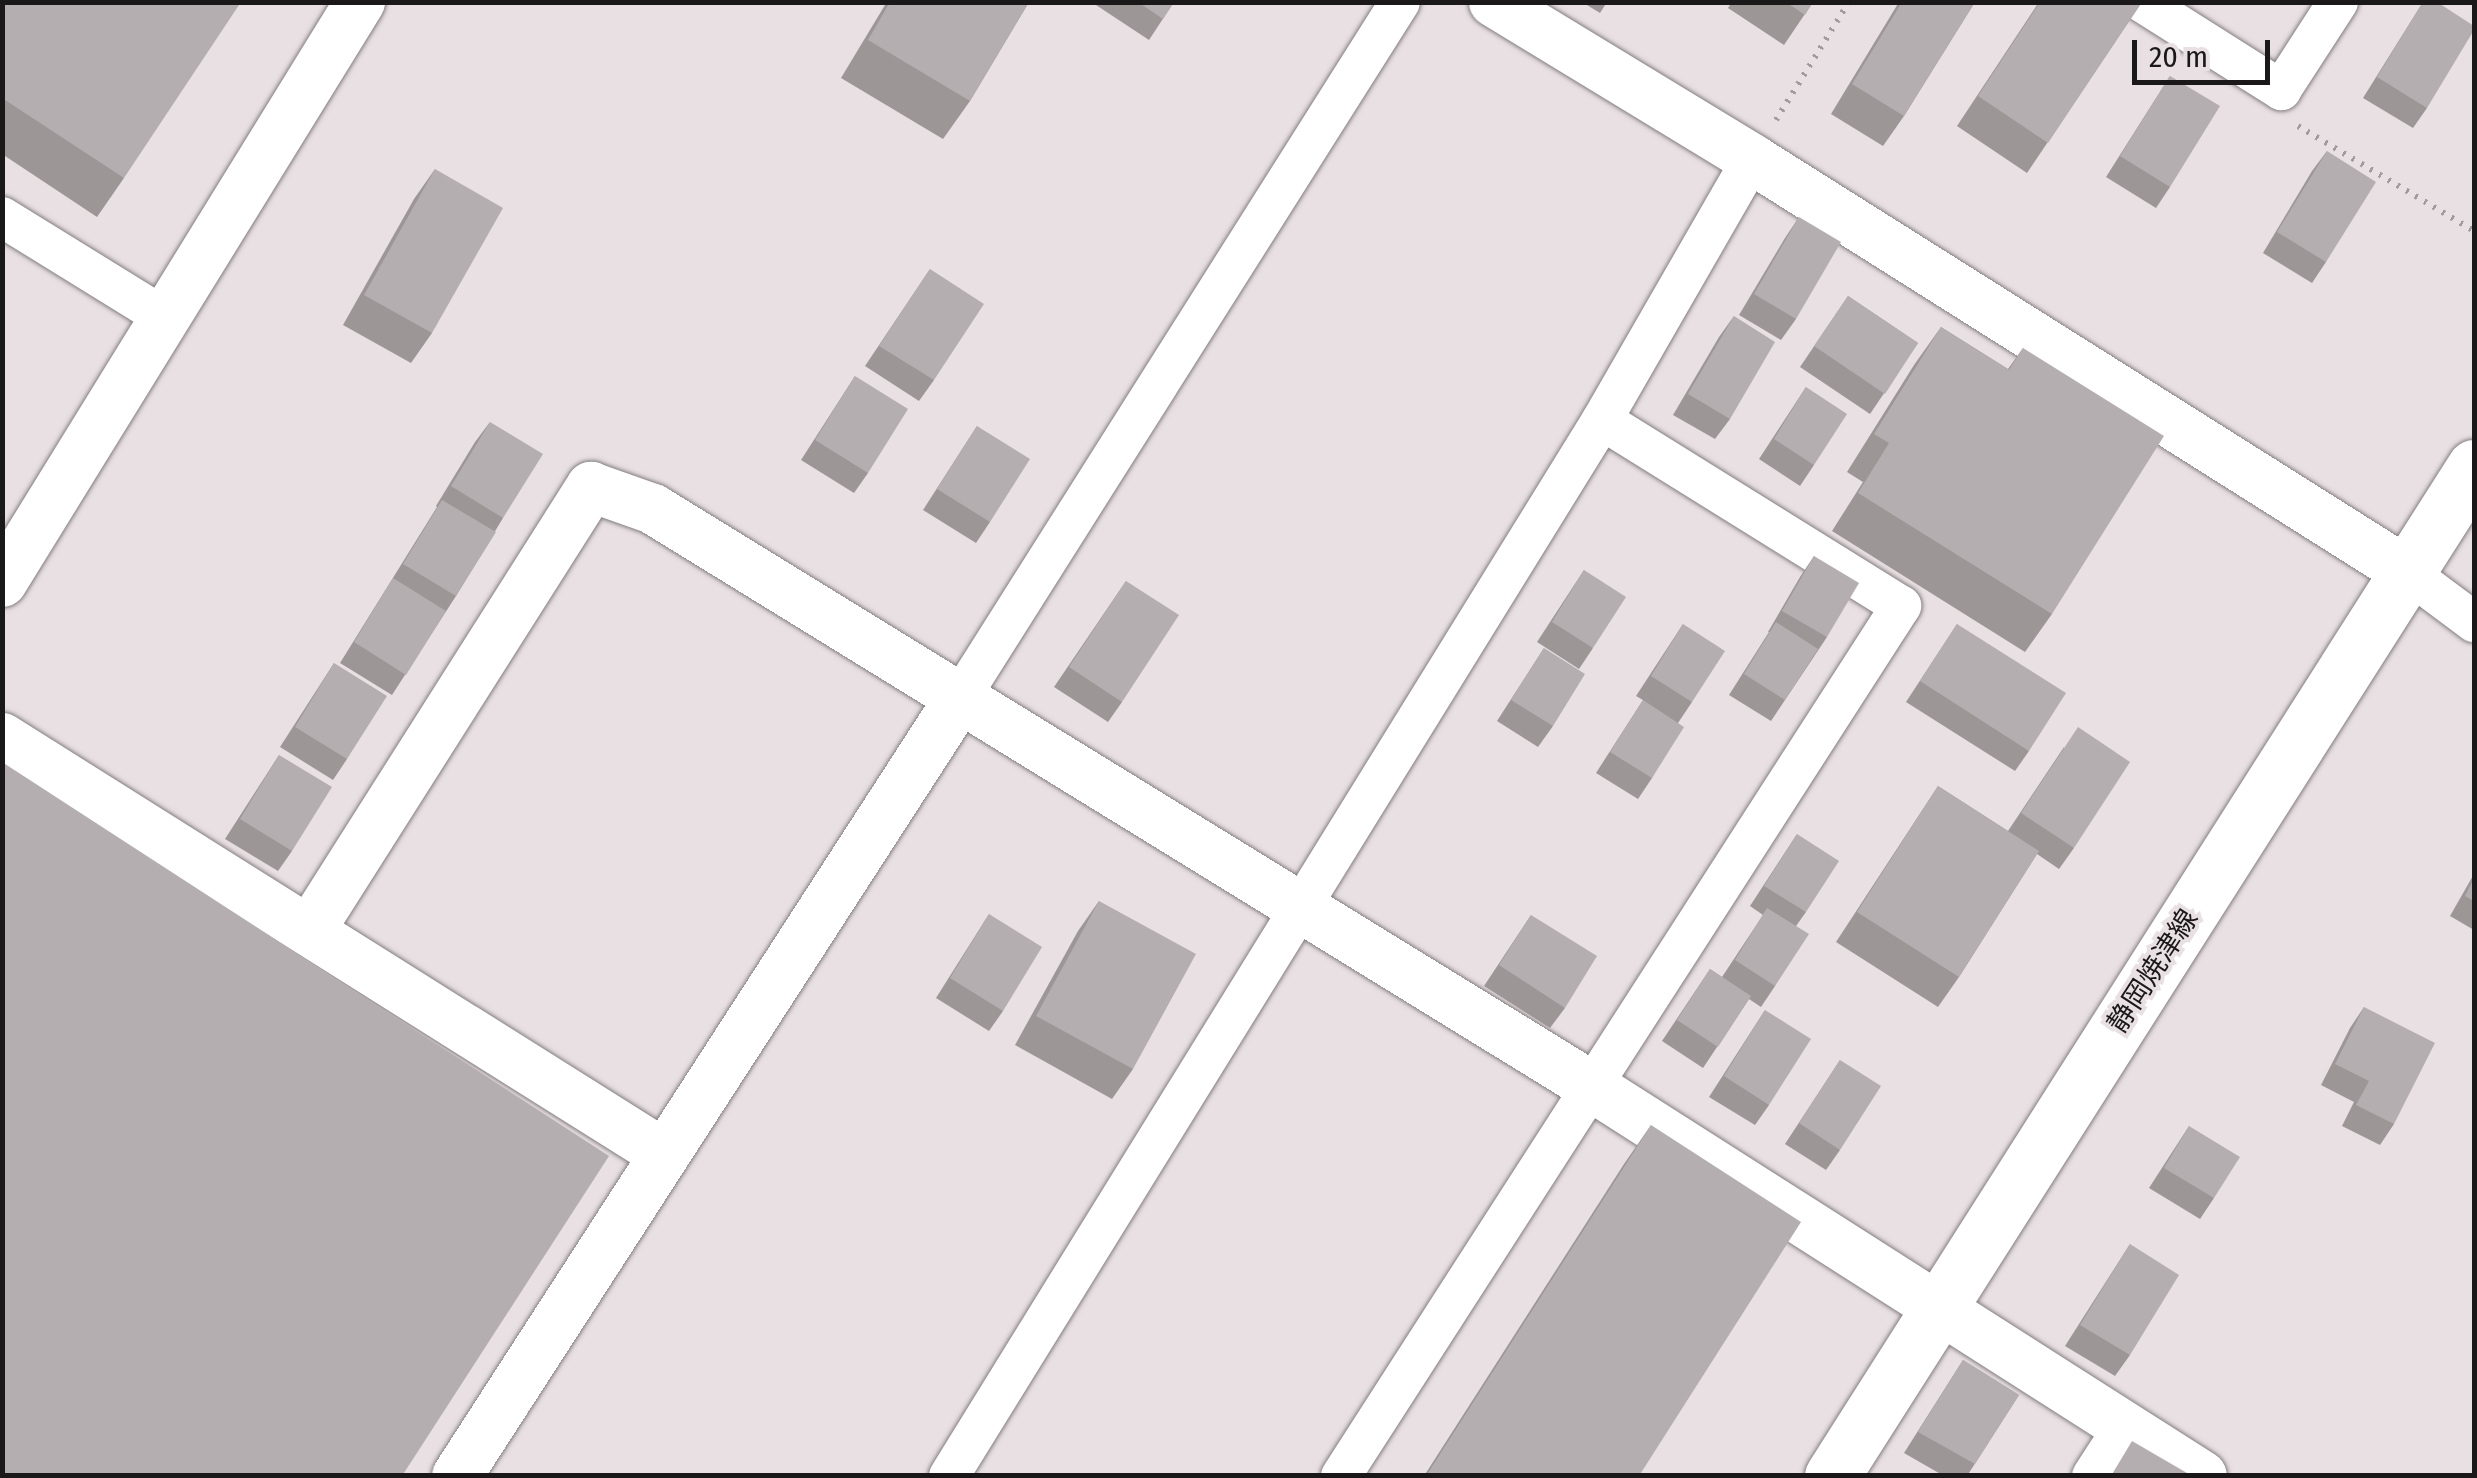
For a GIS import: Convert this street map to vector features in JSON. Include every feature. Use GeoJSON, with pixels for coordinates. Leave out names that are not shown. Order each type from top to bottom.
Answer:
{"type":"FeatureCollection","features":[{"type":"Feature","properties":{"kind":"main road","name":"静岡焼津線"},"geometry":{"type":"LineString","coordinates":[[1832,1476],[2474,467]]}},
{"type":"Feature","properties":{"kind":"street"},"geometry":{"type":"LineString","coordinates":[[2,582],[168,320],[360,2]]}},
{"type":"Feature","properties":{"kind":"street"},"geometry":{"type":"LineString","coordinates":[[457,1476],[662,1153],[960,698],[1400,2]]}},
{"type":"Feature","properties":{"kind":"street"},"geometry":{"type":"LineString","coordinates":[[1494,2],[1752,159],[2407,572],[2474,622]]}},
{"type":"Feature","properties":{"kind":"street"},"geometry":{"type":"LineString","coordinates":[[2142,2],[2282,90],[2338,2]]}},
{"type":"Feature","properties":{"kind":"street"},"geometry":{"type":"LineString","coordinates":[[949,1476],[1602,420],[1752,159]]}},
{"type":"Feature","properties":{"kind":"street"},"geometry":{"type":"LineString","coordinates":[[2,217],[168,320]]}},
{"type":"Feature","properties":{"kind":"street"},"geometry":{"type":"LineString","coordinates":[[1341,1476],[1901,606],[1602,420]]}},
{"type":"Feature","properties":{"kind":"street"},"geometry":{"type":"LineString","coordinates":[[310,930],[591,487],[653,509],[1594,1088],[1940,1305],[2202,1476]]}},
{"type":"Feature","properties":{"kind":"street"},"geometry":{"type":"LineString","coordinates":[[2,738],[662,1153]]}},
{"type":"Feature","properties":{"kind":"street"},"geometry":{"type":"LineString","coordinates":[[2092,1476],[2125,1425]]}},
{"type":"Feature","properties":{"kind":"path"},"geometry":{"type":"LineString","coordinates":[[1752,159],[1849,2]]}},
{"type":"Feature","properties":{"kind":"path"},"geometry":{"type":"LineString","coordinates":[[2282,90],[2294,124],[2474,230]]}},
{"type":"Feature","properties":{"kind":"building"},"geometry":{"type":"Polygon","coordinates":[[[2,2],[241,2],[124,178],[2,98],[2,2]]]}},
{"type":"Feature","properties":{"kind":"building"},"geometry":{"type":"Polygon","coordinates":[[[890,2],[1029,2],[970,101],[868,40],[890,2]]]}},
{"type":"Feature","properties":{"kind":"building"},"geometry":{"type":"Polygon","coordinates":[[[1138,2],[1174,2],[1163,19],[1138,2]]]}},
{"type":"Feature","properties":{"kind":"building"},"geometry":{"type":"Polygon","coordinates":[[[1786,2],[1813,2],[1805,15],[1786,2]]]}},
{"type":"Feature","properties":{"kind":"building"},"geometry":{"type":"Polygon","coordinates":[[[1902,2],[1975,2],[1904,116],[1852,84],[1902,2]]]}},
{"type":"Feature","properties":{"kind":"building"},"geometry":{"type":"Polygon","coordinates":[[[2040,2],[2142,2],[2048,143],[1978,96],[2040,2]]]}},
{"type":"Feature","properties":{"kind":"building"},"geometry":{"type":"Polygon","coordinates":[[[2423,2],[2437,2],[2474,26],[2427,108],[2377,77],[2423,2]]]}},
{"type":"Feature","properties":{"kind":"building"},"geometry":{"type":"Polygon","coordinates":[[[2170,76],[2220,106],[2170,187],[2120,156],[2170,76]]]}},
{"type":"Feature","properties":{"kind":"building"},"geometry":{"type":"Polygon","coordinates":[[[2327,151],[2376,182],[2326,262],[2277,232],[2327,151]]]}},
{"type":"Feature","properties":{"kind":"building"},"geometry":{"type":"Polygon","coordinates":[[[435,169],[503,208],[432,333],[364,295],[435,169]]]}},
{"type":"Feature","properties":{"kind":"building"},"geometry":{"type":"Polygon","coordinates":[[[1799,217],[1841,242],[1796,319],[1754,294],[1799,217]]]}},
{"type":"Feature","properties":{"kind":"building"},"geometry":{"type":"Polygon","coordinates":[[[930,269],[984,304],[934,380],[879,346],[930,269]]]}},
{"type":"Feature","properties":{"kind":"building"},"geometry":{"type":"Polygon","coordinates":[[[1848,296],[1918,343],[1885,394],[1814,346],[1848,296]]]}},
{"type":"Feature","properties":{"kind":"building"},"geometry":{"type":"Polygon","coordinates":[[[1734,316],[1775,342],[1730,419],[1688,394],[1734,316]]]}},
{"type":"Feature","properties":{"kind":"building"},"geometry":{"type":"Polygon","coordinates":[[[1941,327],[2009,370],[2023,348],[2164,436],[2052,614],[1858,493],[1889,443],[1874,434],[1941,327]]]}},
{"type":"Feature","properties":{"kind":"building"},"geometry":{"type":"Polygon","coordinates":[[[855,376],[908,409],[868,473],[815,440],[855,376]]]}},
{"type":"Feature","properties":{"kind":"building"},"geometry":{"type":"Polygon","coordinates":[[[1806,387],[1847,414],[1814,465],[1774,439],[1806,387]]]}},
{"type":"Feature","properties":{"kind":"building"},"geometry":{"type":"Polygon","coordinates":[[[490,422],[543,454],[503,518],[451,486],[490,422]]]}},
{"type":"Feature","properties":{"kind":"building"},"geometry":{"type":"Polygon","coordinates":[[[977,426],[1030,459],[990,522],[937,489],[977,426]]]}},
{"type":"Feature","properties":{"kind":"building"},"geometry":{"type":"Polygon","coordinates":[[[442,500],[496,532],[456,596],[403,564],[442,500]]]}},
{"type":"Feature","properties":{"kind":"building"},"geometry":{"type":"Polygon","coordinates":[[[1814,556],[1859,583],[1827,637],[1782,611],[1814,556]]]}},
{"type":"Feature","properties":{"kind":"building"},"geometry":{"type":"Polygon","coordinates":[[[1584,570],[1626,597],[1593,648],[1552,622],[1584,570]]]}},
{"type":"Feature","properties":{"kind":"building"},"geometry":{"type":"Polygon","coordinates":[[[393,578],[446,611],[406,675],[354,642],[393,578]]]}},
{"type":"Feature","properties":{"kind":"building"},"geometry":{"type":"Polygon","coordinates":[[[1126,581],[1179,615],[1122,702],[1069,667],[1126,581]]]}},
{"type":"Feature","properties":{"kind":"building"},"geometry":{"type":"Polygon","coordinates":[[[1776,622],[1818,649],[1785,700],[1744,674],[1776,622]]]}},
{"type":"Feature","properties":{"kind":"building"},"geometry":{"type":"Polygon","coordinates":[[[1683,624],[1725,651],[1692,702],[1651,676],[1683,624]]]}},
{"type":"Feature","properties":{"kind":"building"},"geometry":{"type":"Polygon","coordinates":[[[1957,624],[2066,693],[2029,751],[1920,681],[1957,624]]]}},
{"type":"Feature","properties":{"kind":"building"},"geometry":{"type":"Polygon","coordinates":[[[1544,648],[1585,674],[1553,726],[1511,700],[1544,648]]]}},
{"type":"Feature","properties":{"kind":"building"},"geometry":{"type":"Polygon","coordinates":[[[334,663],[387,696],[347,759],[295,727],[334,663]]]}},
{"type":"Feature","properties":{"kind":"building"},"geometry":{"type":"Polygon","coordinates":[[[1643,700],[1684,727],[1652,778],[1610,752],[1643,700]]]}},
{"type":"Feature","properties":{"kind":"building"},"geometry":{"type":"Polygon","coordinates":[[[2078,727],[2130,762],[2074,848],[2021,813],[2078,727]]]}},
{"type":"Feature","properties":{"kind":"building"},"geometry":{"type":"Polygon","coordinates":[[[279,755],[332,787],[292,851],[240,819],[279,755]]]}},
{"type":"Feature","properties":{"kind":"building"},"geometry":{"type":"Polygon","coordinates":[[[2,762],[609,1156],[402,1476],[2,1476],[2,762]]]}},
{"type":"Feature","properties":{"kind":"building"},"geometry":{"type":"Polygon","coordinates":[[[1938,786],[2039,851],[1959,977],[1857,912],[1938,786]]]}},
{"type":"Feature","properties":{"kind":"building"},"geometry":{"type":"Polygon","coordinates":[[[1797,834],[1839,861],[1806,912],[1764,886],[1797,834]]]}},
{"type":"Feature","properties":{"kind":"building"},"geometry":{"type":"Polygon","coordinates":[[[2474,878],[2474,901],[2465,896],[2474,878]]]}},
{"type":"Feature","properties":{"kind":"building"},"geometry":{"type":"Polygon","coordinates":[[[1099,901],[1196,954],[1133,1069],[1036,1016],[1099,901]]]}},
{"type":"Feature","properties":{"kind":"building"},"geometry":{"type":"Polygon","coordinates":[[[1767,908],[1809,934],[1775,986],[1735,960],[1767,908]]]}},
{"type":"Feature","properties":{"kind":"building"},"geometry":{"type":"Polygon","coordinates":[[[989,914],[1042,947],[1003,1011],[950,978],[989,914]]]}},
{"type":"Feature","properties":{"kind":"building"},"geometry":{"type":"Polygon","coordinates":[[[1531,915],[1597,956],[1565,1008],[1499,965],[1531,915]]]}},
{"type":"Feature","properties":{"kind":"building"},"geometry":{"type":"Polygon","coordinates":[[[1710,969],[1751,996],[1718,1047],[1677,1020],[1710,969]]]}},
{"type":"Feature","properties":{"kind":"building"},"geometry":{"type":"Polygon","coordinates":[[[2364,1007],[2435,1043],[2394,1124],[2356,1105],[2369,1081],[2335,1064],[2364,1007]]]}},
{"type":"Feature","properties":{"kind":"building"},"geometry":{"type":"Polygon","coordinates":[[[1765,1010],[1811,1039],[1769,1105],[1724,1076],[1765,1010]]]}},
{"type":"Feature","properties":{"kind":"building"},"geometry":{"type":"Polygon","coordinates":[[[1840,1060],[1881,1086],[1840,1150],[1799,1123],[1840,1060]]]}},
{"type":"Feature","properties":{"kind":"building"},"geometry":{"type":"Polygon","coordinates":[[[1651,1125],[1801,1222],[1639,1476],[1426,1476],[1651,1125]]]}},
{"type":"Feature","properties":{"kind":"building"},"geometry":{"type":"Polygon","coordinates":[[[2189,1126],[2240,1157],[2214,1198],[2164,1168],[2189,1126]]]}},
{"type":"Feature","properties":{"kind":"building"},"geometry":{"type":"Polygon","coordinates":[[[2130,1244],[2179,1275],[2130,1355],[2080,1325],[2130,1244]]]}},
{"type":"Feature","properties":{"kind":"building"},"geometry":{"type":"Polygon","coordinates":[[[1963,1360],[2019,1395],[1975,1464],[1918,1432],[1963,1360]]]}},
{"type":"Feature","properties":{"kind":"building"},"geometry":{"type":"Polygon","coordinates":[[[2132,1441],[2187,1473],[2111,1476],[2132,1441]]]}}]}
